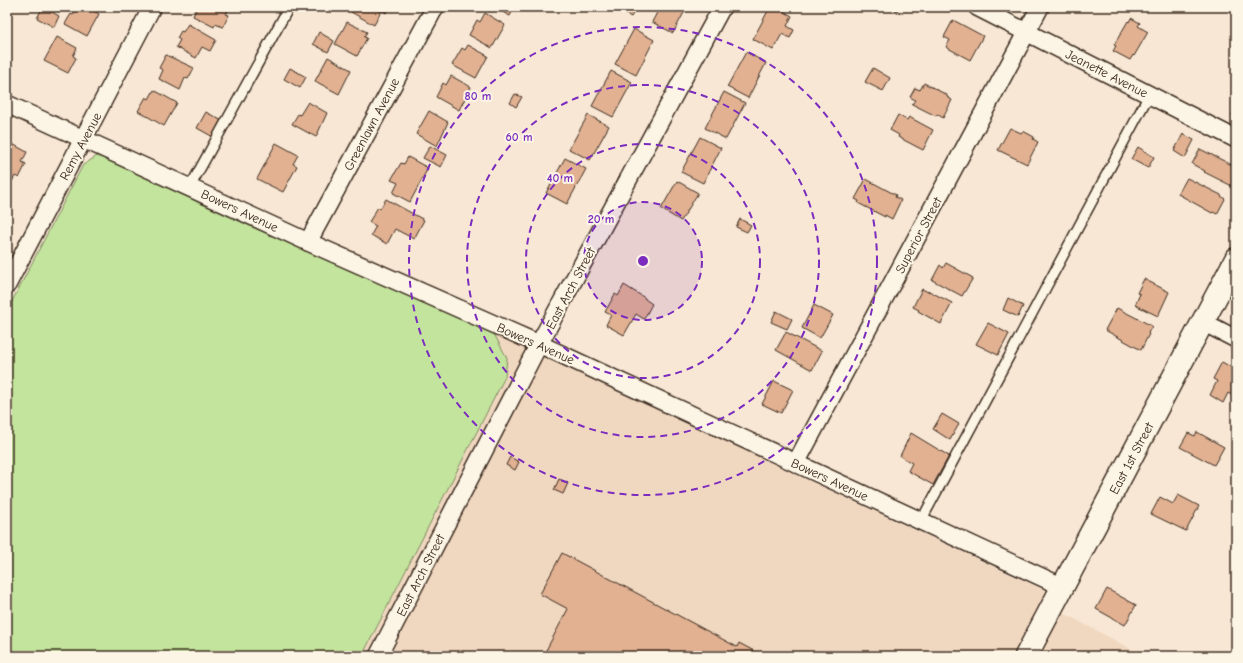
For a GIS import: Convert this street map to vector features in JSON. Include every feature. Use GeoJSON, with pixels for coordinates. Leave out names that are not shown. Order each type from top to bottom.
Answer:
{"type":"FeatureCollection","features":[{"type":"Feature","properties":{"kind":"street","name":"Remy Avenue"},"geometry":{"type":"LineString","coordinates":[[7,286],[152,7]]}},
{"type":"Feature","properties":{"kind":"street","name":"Greenlawn Avenue"},"geometry":{"type":"LineString","coordinates":[[308,242],[435,7]]}},
{"type":"Feature","properties":{"kind":"street","name":"East Arch Street"},"geometry":{"type":"LineString","coordinates":[[378,656],[539,344],[722,7]]}},
{"type":"Feature","properties":{"kind":"street","name":"Jeanette Avenue"},"geometry":{"type":"LineString","coordinates":[[977,7],[1236,139]]}},
{"type":"Feature","properties":{"kind":"street","name":"Superior Street"},"geometry":{"type":"LineString","coordinates":[[796,463],[1040,7]]}},
{"type":"Feature","properties":{"kind":"street","name":"Bowers Avenue"},"geometry":{"type":"LineString","coordinates":[[7,104],[308,242],[539,344],[1063,587]]}},
{"type":"Feature","properties":{"kind":"street","name":"East 1st Street"},"geometry":{"type":"LineString","coordinates":[[1026,656],[1236,259]]}},
{"type":"Feature","properties":{"kind":"street"},"geometry":{"type":"LineString","coordinates":[[1203,322],[1236,339]]}},
{"type":"Feature","properties":{"kind":"lane"},"geometry":{"type":"LineString","coordinates":[[190,187],[289,7]]}},
{"type":"Feature","properties":{"kind":"lane"},"geometry":{"type":"LineString","coordinates":[[921,521],[1149,95]]}},
{"type":"Feature","properties":{"kind":"shaded area"},"geometry":{"type":"Polygon","coordinates":[[[494,334],[1046,591],[1041,601],[1144,656],[362,656],[505,377],[507,358],[494,334]]]}},
{"type":"Feature","properties":{"kind":"green space"},"geometry":{"type":"Polygon","coordinates":[[[100,154],[494,334],[507,358],[505,377],[362,656],[7,656],[7,311],[83,165],[100,154]]]}},
{"type":"Feature","properties":{"kind":"building"},"geometry":{"type":"Polygon","coordinates":[[[43,7],[59,16],[54,27],[37,18],[43,7]]]}},
{"type":"Feature","properties":{"kind":"building"},"geometry":{"type":"Polygon","coordinates":[[[77,7],[87,7],[99,14],[87,36],[65,24],[71,14],[73,15],[77,7]]]}},
{"type":"Feature","properties":{"kind":"building"},"geometry":{"type":"Polygon","coordinates":[[[197,7],[230,7],[226,14],[229,15],[223,27],[215,24],[214,27],[193,16],[197,7]]]}},
{"type":"Feature","properties":{"kind":"building"},"geometry":{"type":"Polygon","coordinates":[[[354,7],[389,7],[386,13],[382,10],[374,25],[351,12],[354,7]]]}},
{"type":"Feature","properties":{"kind":"building"},"geometry":{"type":"Polygon","coordinates":[[[493,7],[514,7],[510,16],[493,7]]]}},
{"type":"Feature","properties":{"kind":"building"},"geometry":{"type":"Polygon","coordinates":[[[614,7],[637,7],[631,17],[614,7]]]}},
{"type":"Feature","properties":{"kind":"building"},"geometry":{"type":"Polygon","coordinates":[[[660,7],[687,7],[673,33],[652,22],[660,7]]]}},
{"type":"Feature","properties":{"kind":"building"},"geometry":{"type":"Polygon","coordinates":[[[770,7],[776,7],[792,16],[787,26],[794,30],[790,38],[782,34],[773,50],[753,39],[770,7]]]}},
{"type":"Feature","properties":{"kind":"building"},"geometry":{"type":"Polygon","coordinates":[[[888,7],[899,7],[897,11],[888,7]]]}},
{"type":"Feature","properties":{"kind":"building"},"geometry":{"type":"Polygon","coordinates":[[[485,13],[505,25],[492,48],[469,35],[477,20],[480,22],[485,13]]]}},
{"type":"Feature","properties":{"kind":"building"},"geometry":{"type":"Polygon","coordinates":[[[1131,18],[1140,23],[1138,26],[1148,32],[1134,56],[1133,55],[1130,60],[1113,51],[1116,46],[1114,45],[1131,18]]]}},
{"type":"Feature","properties":{"kind":"building"},"geometry":{"type":"Polygon","coordinates":[[[953,20],[983,36],[970,60],[946,47],[950,40],[944,37],[953,20]]]}},
{"type":"Feature","properties":{"kind":"building"},"geometry":{"type":"Polygon","coordinates":[[[347,22],[367,32],[364,37],[367,38],[357,56],[335,44],[347,22]]]}},
{"type":"Feature","properties":{"kind":"building"},"geometry":{"type":"Polygon","coordinates":[[[188,24],[216,40],[210,51],[202,47],[196,58],[176,47],[180,40],[177,38],[188,24]]]}},
{"type":"Feature","properties":{"kind":"building"},"geometry":{"type":"Polygon","coordinates":[[[634,29],[654,40],[636,75],[615,64],[634,29]]]}},
{"type":"Feature","properties":{"kind":"building"},"geometry":{"type":"Polygon","coordinates":[[[319,32],[334,41],[328,52],[313,44],[319,32]]]}},
{"type":"Feature","properties":{"kind":"building"},"geometry":{"type":"Polygon","coordinates":[[[57,37],[77,48],[73,56],[76,58],[68,73],[44,61],[57,37]]]}},
{"type":"Feature","properties":{"kind":"building"},"geometry":{"type":"Polygon","coordinates":[[[468,45],[488,56],[476,78],[452,65],[462,48],[465,50],[468,45]]]}},
{"type":"Feature","properties":{"kind":"building"},"geometry":{"type":"Polygon","coordinates":[[[746,52],[766,63],[748,98],[727,87],[746,52]]]}},
{"type":"Feature","properties":{"kind":"building"},"geometry":{"type":"Polygon","coordinates":[[[166,55],[194,68],[188,79],[185,78],[180,90],[159,79],[163,70],[159,68],[166,55]]]}},
{"type":"Feature","properties":{"kind":"building"},"geometry":{"type":"Polygon","coordinates":[[[328,57],[351,70],[339,94],[315,81],[328,57]]]}},
{"type":"Feature","properties":{"kind":"building"},"geometry":{"type":"Polygon","coordinates":[[[290,68],[306,77],[300,88],[284,79],[290,68]]]}},
{"type":"Feature","properties":{"kind":"building"},"geometry":{"type":"Polygon","coordinates":[[[873,68],[890,78],[883,91],[865,82],[873,68]]]}},
{"type":"Feature","properties":{"kind":"building"},"geometry":{"type":"Polygon","coordinates":[[[611,71],[632,82],[613,117],[592,106],[611,71]]]}},
{"type":"Feature","properties":{"kind":"building"},"geometry":{"type":"Polygon","coordinates":[[[451,76],[471,87],[459,110],[436,97],[443,83],[446,85],[451,76]]]}},
{"type":"Feature","properties":{"kind":"building"},"geometry":{"type":"Polygon","coordinates":[[[924,83],[947,95],[947,97],[952,100],[943,118],[912,104],[915,100],[910,97],[915,88],[920,90],[924,83]]]}},
{"type":"Feature","properties":{"kind":"building"},"geometry":{"type":"Polygon","coordinates":[[[154,90],[177,103],[164,126],[138,111],[146,97],[149,99],[154,90]]]}},
{"type":"Feature","properties":{"kind":"building"},"geometry":{"type":"Polygon","coordinates":[[[724,92],[745,103],[726,139],[705,128],[724,92]]]}},
{"type":"Feature","properties":{"kind":"building"},"geometry":{"type":"Polygon","coordinates":[[[515,94],[522,97],[516,107],[510,103],[515,94]]]}},
{"type":"Feature","properties":{"kind":"building"},"geometry":{"type":"Polygon","coordinates":[[[308,102],[327,113],[316,137],[292,124],[308,102]]]}},
{"type":"Feature","properties":{"kind":"building"},"geometry":{"type":"Polygon","coordinates":[[[1236,107],[1236,117],[1232,115],[1236,107]]]}},
{"type":"Feature","properties":{"kind":"building"},"geometry":{"type":"Polygon","coordinates":[[[429,111],[448,122],[437,146],[416,134],[429,111]]]}},
{"type":"Feature","properties":{"kind":"building"},"geometry":{"type":"Polygon","coordinates":[[[206,112],[224,122],[215,138],[197,128],[206,112]]]}},
{"type":"Feature","properties":{"kind":"building"},"geometry":{"type":"Polygon","coordinates":[[[588,115],[609,126],[590,160],[569,149],[588,115]]]}},
{"type":"Feature","properties":{"kind":"building"},"geometry":{"type":"Polygon","coordinates":[[[898,115],[907,120],[909,117],[933,130],[923,150],[898,137],[899,135],[890,130],[898,115]]]}},
{"type":"Feature","properties":{"kind":"building"},"geometry":{"type":"Polygon","coordinates":[[[1010,128],[1021,133],[1023,131],[1034,137],[1033,139],[1038,142],[1027,164],[998,150],[1010,128]]]}},
{"type":"Feature","properties":{"kind":"building"},"geometry":{"type":"Polygon","coordinates":[[[1183,134],[1194,140],[1185,158],[1174,151],[1183,134]]]}},
{"type":"Feature","properties":{"kind":"building"},"geometry":{"type":"Polygon","coordinates":[[[700,137],[721,148],[703,183],[681,172],[700,137]]]}},
{"type":"Feature","properties":{"kind":"building"},"geometry":{"type":"Polygon","coordinates":[[[7,141],[27,152],[22,162],[26,164],[19,178],[15,176],[9,187],[7,186],[7,141]]]}},
{"type":"Feature","properties":{"kind":"building"},"geometry":{"type":"Polygon","coordinates":[[[276,143],[298,155],[293,164],[297,166],[283,192],[257,179],[276,143]]]}},
{"type":"Feature","properties":{"kind":"building"},"geometry":{"type":"Polygon","coordinates":[[[430,146],[447,155],[441,167],[423,158],[430,146]]]}},
{"type":"Feature","properties":{"kind":"building"},"geometry":{"type":"Polygon","coordinates":[[[1138,147],[1154,157],[1148,168],[1131,159],[1138,147]]]}},
{"type":"Feature","properties":{"kind":"building"},"geometry":{"type":"Polygon","coordinates":[[[1200,149],[1236,167],[1236,178],[1232,186],[1204,172],[1205,171],[1192,164],[1200,149]]]}},
{"type":"Feature","properties":{"kind":"building"},"geometry":{"type":"Polygon","coordinates":[[[408,157],[428,168],[410,202],[393,193],[398,183],[391,180],[401,163],[404,164],[408,157]]]}},
{"type":"Feature","properties":{"kind":"building"},"geometry":{"type":"Polygon","coordinates":[[[565,158],[586,169],[567,204],[546,193],[565,158]]]}},
{"type":"Feature","properties":{"kind":"building"},"geometry":{"type":"Polygon","coordinates":[[[1187,178],[1221,195],[1225,199],[1217,214],[1212,213],[1178,194],[1187,178]]]}},
{"type":"Feature","properties":{"kind":"building"},"geometry":{"type":"Polygon","coordinates":[[[866,179],[896,195],[895,197],[901,200],[892,219],[858,203],[859,201],[855,199],[866,179]]]}},
{"type":"Feature","properties":{"kind":"building"},"geometry":{"type":"Polygon","coordinates":[[[677,181],[698,193],[681,221],[661,209],[677,181]]]}},
{"type":"Feature","properties":{"kind":"building"},"geometry":{"type":"Polygon","coordinates":[[[386,199],[424,220],[414,239],[395,229],[387,244],[371,235],[376,226],[369,222],[378,207],[380,209],[386,199]]]}},
{"type":"Feature","properties":{"kind":"building"},"geometry":{"type":"Polygon","coordinates":[[[740,219],[751,225],[747,232],[736,227],[740,219]]]}},
{"type":"Feature","properties":{"kind":"building"},"geometry":{"type":"Polygon","coordinates":[[[946,263],[973,278],[962,296],[932,280],[940,265],[943,268],[946,263]]]}},
{"type":"Feature","properties":{"kind":"building"},"geometry":{"type":"Polygon","coordinates":[[[1144,279],[1169,292],[1158,316],[1135,305],[1140,294],[1137,293],[1144,279]]]}},
{"type":"Feature","properties":{"kind":"building"},"geometry":{"type":"Polygon","coordinates":[[[624,285],[652,304],[644,319],[636,314],[624,335],[606,325],[611,315],[605,312],[615,294],[618,296],[624,285]]]}},
{"type":"Feature","properties":{"kind":"building"},"geometry":{"type":"Polygon","coordinates":[[[922,289],[952,303],[941,324],[913,307],[922,289]]]}},
{"type":"Feature","properties":{"kind":"building"},"geometry":{"type":"Polygon","coordinates":[[[1008,298],[1023,306],[1018,317],[1003,310],[1008,298]]]}},
{"type":"Feature","properties":{"kind":"building"},"geometry":{"type":"Polygon","coordinates":[[[814,305],[833,315],[820,338],[802,328],[814,305]]]}},
{"type":"Feature","properties":{"kind":"building"},"geometry":{"type":"Polygon","coordinates":[[[1117,308],[1152,326],[1141,350],[1105,330],[1117,308]]]}},
{"type":"Feature","properties":{"kind":"building"},"geometry":{"type":"Polygon","coordinates":[[[776,311],[792,319],[787,329],[771,322],[776,311]]]}},
{"type":"Feature","properties":{"kind":"building"},"geometry":{"type":"Polygon","coordinates":[[[988,323],[1009,334],[998,355],[976,344],[988,323]]]}},
{"type":"Feature","properties":{"kind":"building"},"geometry":{"type":"Polygon","coordinates":[[[786,332],[822,351],[812,370],[776,350],[786,332]]]}},
{"type":"Feature","properties":{"kind":"building"},"geometry":{"type":"Polygon","coordinates":[[[1222,362],[1236,370],[1236,397],[1228,393],[1223,403],[1210,395],[1217,381],[1213,379],[1222,362]]]}},
{"type":"Feature","properties":{"kind":"building"},"geometry":{"type":"Polygon","coordinates":[[[774,381],[793,390],[781,413],[762,404],[774,381]]]}},
{"type":"Feature","properties":{"kind":"building"},"geometry":{"type":"Polygon","coordinates":[[[942,414],[959,424],[950,440],[933,429],[942,414]]]}},
{"type":"Feature","properties":{"kind":"building"},"geometry":{"type":"Polygon","coordinates":[[[1197,432],[1224,447],[1214,465],[1180,447],[1188,433],[1195,436],[1197,432]]]}},
{"type":"Feature","properties":{"kind":"building"},"geometry":{"type":"Polygon","coordinates":[[[911,433],[949,456],[933,485],[908,471],[912,463],[900,456],[911,433]]]}},
{"type":"Feature","properties":{"kind":"building"},"geometry":{"type":"Polygon","coordinates":[[[510,457],[519,462],[515,470],[506,465],[510,457]]]}},
{"type":"Feature","properties":{"kind":"building"},"geometry":{"type":"Polygon","coordinates":[[[559,479],[568,483],[563,494],[554,490],[559,479]]]}},
{"type":"Feature","properties":{"kind":"building"},"geometry":{"type":"Polygon","coordinates":[[[1178,495],[1199,506],[1186,531],[1151,514],[1160,497],[1173,504],[1178,495]]]}},
{"type":"Feature","properties":{"kind":"building"},"geometry":{"type":"Polygon","coordinates":[[[562,553],[737,647],[739,643],[754,651],[752,655],[755,656],[543,656],[568,609],[540,594],[562,553]]]}},
{"type":"Feature","properties":{"kind":"building"},"geometry":{"type":"Polygon","coordinates":[[[1107,589],[1136,605],[1125,625],[1096,609],[1107,589]]]}}]}
